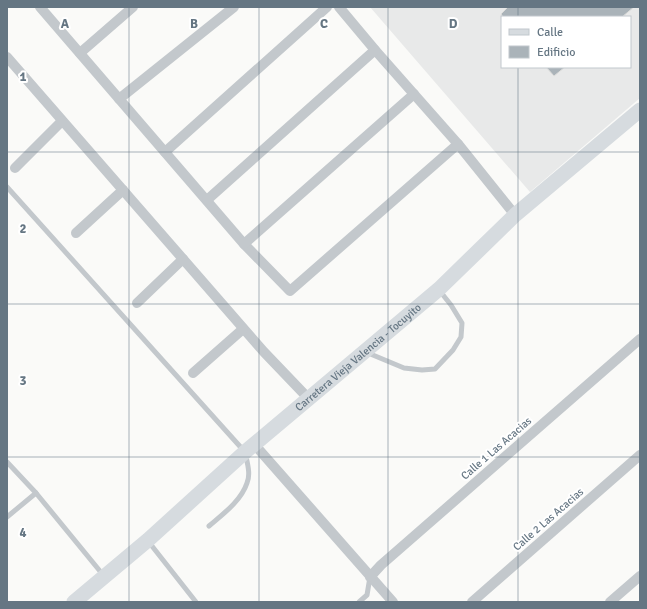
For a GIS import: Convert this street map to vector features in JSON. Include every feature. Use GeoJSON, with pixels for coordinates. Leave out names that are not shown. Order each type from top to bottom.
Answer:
{"type":"FeatureCollection","features":[{"type":"Feature","properties":{"kind":"street"},"geometry":{"type":"LineString","coordinates":[[40,7],[244,244],[290,291],[458,144]]}},
{"type":"Feature","properties":{"kind":"street"},"geometry":{"type":"LineString","coordinates":[[80,53],[133,7]]}},
{"type":"Feature","properties":{"kind":"street"},"geometry":{"type":"LineString","coordinates":[[120,99],[234,7]]}},
{"type":"Feature","properties":{"kind":"street"},"geometry":{"type":"LineString","coordinates":[[165,152],[327,7]]}},
{"type":"Feature","properties":{"kind":"street"},"geometry":{"type":"LineString","coordinates":[[339,7],[458,144],[515,215]]}},
{"type":"Feature","properties":{"kind":"street"},"geometry":{"type":"LineString","coordinates":[[207,200],[375,50]]}},
{"type":"Feature","properties":{"kind":"street"},"geometry":{"type":"LineString","coordinates":[[7,57],[243,329],[308,398]]}},
{"type":"Feature","properties":{"kind":"street"},"geometry":{"type":"LineString","coordinates":[[244,244],[414,94]]}},
{"type":"Feature","properties":{"kind":"street","name":"Carretera Vieja Valencia - Tocuyito"},"geometry":{"type":"LineString","coordinates":[[77,601],[148,540],[249,448],[439,289],[515,215],[640,110]]}},
{"type":"Feature","properties":{"kind":"street"},"geometry":{"type":"LineString","coordinates":[[15,168],[62,120]]}},
{"type":"Feature","properties":{"kind":"street"},"geometry":{"type":"LineString","coordinates":[[76,233],[123,190]]}},
{"type":"Feature","properties":{"kind":"street"},"geometry":{"type":"LineString","coordinates":[[137,303],[183,259]]}},
{"type":"Feature","properties":{"kind":"street"},"geometry":{"type":"LineString","coordinates":[[193,374],[243,329]]}},
{"type":"Feature","properties":{"kind":"street","name":"Calle 1 Las Acacias"},"geometry":{"type":"LineString","coordinates":[[370,577],[381,565],[640,339]]}},
{"type":"Feature","properties":{"kind":"street"},"geometry":{"type":"LineString","coordinates":[[249,448],[393,602]]}},
{"type":"Feature","properties":{"kind":"street","name":"Calle 2 Las Acacias"},"geometry":{"type":"LineString","coordinates":[[472,602],[640,455]]}},
{"type":"Feature","properties":{"kind":"street"},"geometry":{"type":"LineString","coordinates":[[610,602],[640,576]]}},
{"type":"Feature","properties":{"kind":"lane"},"geometry":{"type":"LineString","coordinates":[[7,187],[249,448],[248,483],[239,498],[209,526]]}},
{"type":"Feature","properties":{"kind":"lane"},"geometry":{"type":"LineString","coordinates":[[364,351],[404,368],[422,370],[435,369],[453,350],[461,338],[462,323],[439,289]]}},
{"type":"Feature","properties":{"kind":"lane"},"geometry":{"type":"LineString","coordinates":[[7,462],[36,493],[105,576]]}},
{"type":"Feature","properties":{"kind":"lane"},"geometry":{"type":"LineString","coordinates":[[7,517],[36,493]]}},
{"type":"Feature","properties":{"kind":"lane"},"geometry":{"type":"LineString","coordinates":[[148,540],[196,602]]}},
{"type":"Feature","properties":{"kind":"lane"},"geometry":{"type":"LineString","coordinates":[[359,602],[367,595],[370,577]]}},
{"type":"Feature","properties":{"kind":"shaded area"},"geometry":{"type":"Polygon","coordinates":[[[370,7],[640,7],[640,98],[530,192],[370,7]]]}},
{"type":"Feature","properties":{"kind":"building"},"geometry":{"type":"Polygon","coordinates":[[[508,7],[634,7],[623,16],[502,16],[501,14],[508,7]]]}},
{"type":"Feature","properties":{"kind":"building"},"geometry":{"type":"Polygon","coordinates":[[[547,68],[564,68],[554,76],[547,68]]]}}]}
